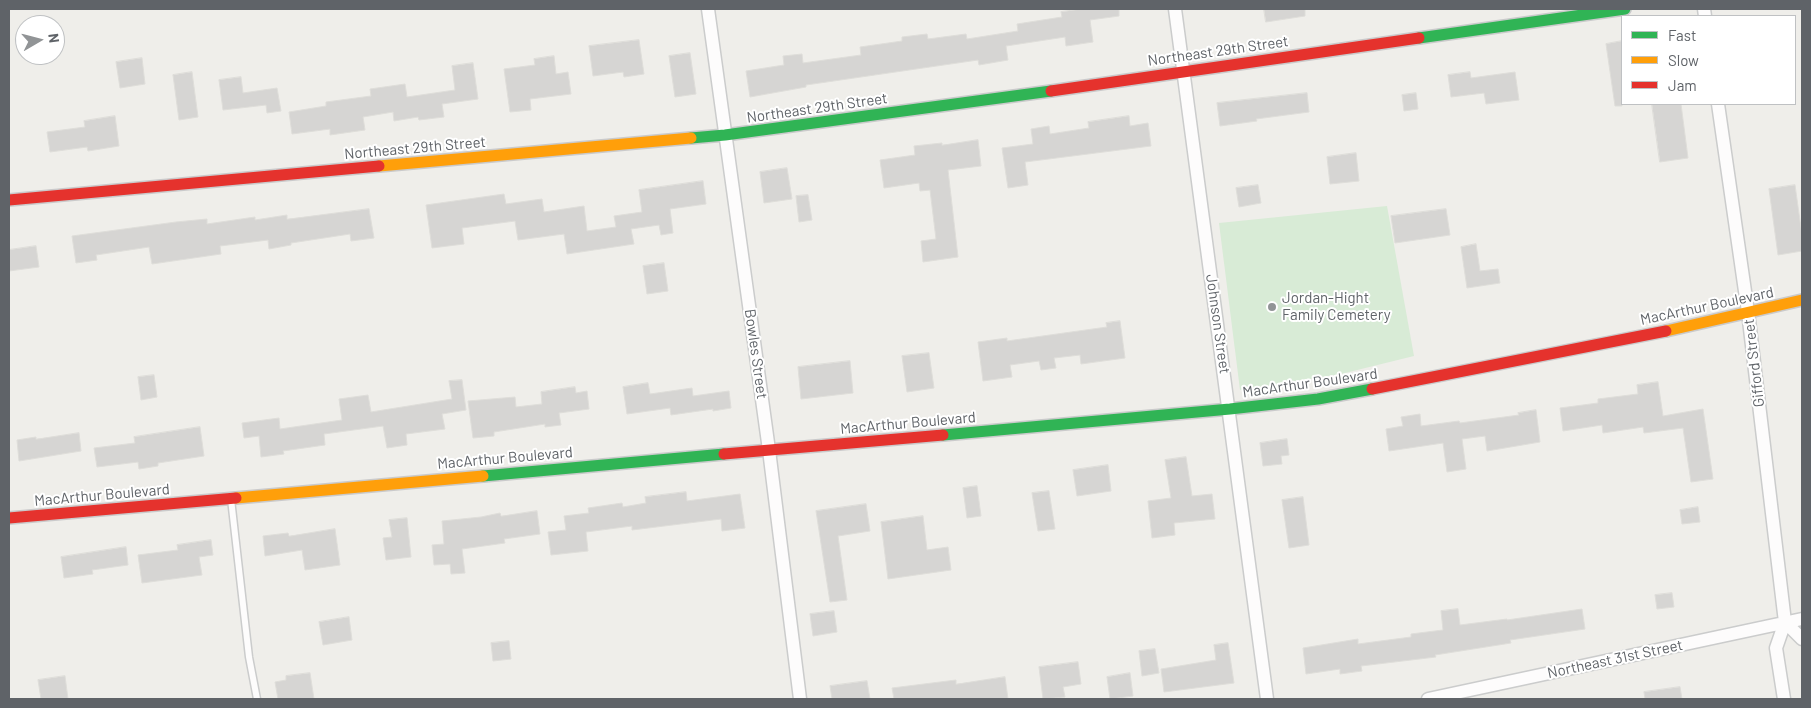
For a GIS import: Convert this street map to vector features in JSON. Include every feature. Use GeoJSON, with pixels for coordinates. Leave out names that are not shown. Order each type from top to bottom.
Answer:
{"type":"FeatureCollection","features":[{"type":"Feature","properties":{"kind":"main road","name":"Northeast 29th Street"},"geometry":{"type":"LineString","coordinates":[[9,200],[726,135],[1625,9]]}},
{"type":"Feature","properties":{"kind":"main road","name":"MacArthur Boulevard"},"geometry":{"type":"LineString","coordinates":[[9,518],[1230,409],[1318,399],[1643,336],[1802,300]]}},
{"type":"Feature","properties":{"kind":"street","name":"Bowles Street"},"geometry":{"type":"LineString","coordinates":[[708,9],[769,450],[800,699]]}},
{"type":"Feature","properties":{"kind":"street","name":"Johnson Street"},"geometry":{"type":"LineString","coordinates":[[1175,9],[1230,409],[1267,699]]}},
{"type":"Feature","properties":{"kind":"street","name":"Gifford Street"},"geometry":{"type":"LineString","coordinates":[[1718,105],[1748,312],[1785,622],[1776,648],[1784,699]]}},
{"type":"Feature","properties":{"kind":"street","name":"Northeast 31st Street"},"geometry":{"type":"LineString","coordinates":[[1428,699],[1802,619]]}},
{"type":"Feature","properties":{"kind":"street"},"geometry":{"type":"LineString","coordinates":[[1785,622],[1802,639]]}},
{"type":"Feature","properties":{"kind":"lane"},"geometry":{"type":"LineString","coordinates":[[231,498],[249,657],[257,699]]}},
{"type":"Feature","properties":{"kind":"green space"},"geometry":{"type":"Polygon","coordinates":[[[1387,206],[1414,356],[1341,374],[1240,390],[1219,223],[1387,206]]]}},
{"type":"Feature","properties":{"kind":"building"},"geometry":{"type":"Polygon","coordinates":[[[1082,9],[1119,9],[1119,16],[1090,20],[1093,42],[1066,46],[1065,37],[1006,46],[1008,60],[979,65],[978,60],[806,85],[806,87],[750,97],[746,71],[784,65],[783,56],[802,54],[803,63],[861,55],[860,47],[902,41],[902,37],[927,34],[928,39],[966,34],[967,39],[1018,31],[1017,24],[1062,17],[1061,12],[1082,9]]]}},
{"type":"Feature","properties":{"kind":"building"},"geometry":{"type":"Polygon","coordinates":[[[1264,9],[1305,9],[1305,16],[1266,22],[1264,9]]]}},
{"type":"Feature","properties":{"kind":"building"},"geometry":{"type":"Polygon","coordinates":[[[639,40],[644,74],[624,77],[623,72],[593,76],[589,46],[639,40]]]}},
{"type":"Feature","properties":{"kind":"building"},"geometry":{"type":"Polygon","coordinates":[[[1621,41],[1622,106],[1615,106],[1606,44],[1621,41]]]}},
{"type":"Feature","properties":{"kind":"building"},"geometry":{"type":"Polygon","coordinates":[[[690,53],[696,94],[675,97],[669,56],[690,53]]]}},
{"type":"Feature","properties":{"kind":"building"},"geometry":{"type":"Polygon","coordinates":[[[554,56],[556,74],[568,72],[571,94],[530,99],[531,110],[510,112],[504,69],[535,65],[534,59],[554,56]]]}},
{"type":"Feature","properties":{"kind":"building"},"geometry":{"type":"Polygon","coordinates":[[[142,58],[145,84],[120,88],[116,62],[142,58]]]}},
{"type":"Feature","properties":{"kind":"building"},"geometry":{"type":"Polygon","coordinates":[[[473,63],[478,99],[442,104],[444,117],[419,120],[418,117],[394,121],[393,112],[363,117],[365,130],[330,135],[330,129],[292,134],[289,112],[326,106],[326,102],[371,96],[370,89],[405,84],[407,97],[455,90],[452,66],[473,63]]]}},
{"type":"Feature","properties":{"kind":"building"},"geometry":{"type":"Polygon","coordinates":[[[192,72],[198,117],[179,120],[173,75],[192,72]]]}},
{"type":"Feature","properties":{"kind":"building"},"geometry":{"type":"Polygon","coordinates":[[[1470,72],[1471,78],[1515,72],[1519,100],[1486,104],[1484,93],[1451,97],[1448,75],[1470,72]]]}},
{"type":"Feature","properties":{"kind":"building"},"geometry":{"type":"Polygon","coordinates":[[[241,77],[243,93],[277,88],[281,111],[267,113],[266,105],[223,110],[219,80],[241,77]]]}},
{"type":"Feature","properties":{"kind":"building"},"geometry":{"type":"Polygon","coordinates":[[[1307,93],[1309,112],[1220,126],[1217,103],[1307,93]]]}},
{"type":"Feature","properties":{"kind":"building"},"geometry":{"type":"Polygon","coordinates":[[[1416,93],[1418,109],[1404,111],[1402,95],[1416,93]]]}},
{"type":"Feature","properties":{"kind":"building"},"geometry":{"type":"Polygon","coordinates":[[[1652,105],[1681,105],[1688,158],[1660,162],[1652,105]]]}},
{"type":"Feature","properties":{"kind":"building"},"geometry":{"type":"Polygon","coordinates":[[[115,116],[119,146],[88,151],[87,147],[50,152],[47,132],[85,127],[84,121],[115,116]]]}},
{"type":"Feature","properties":{"kind":"building"},"geometry":{"type":"Polygon","coordinates":[[[1129,116],[1130,126],[1148,123],[1151,146],[1025,162],[1028,185],[1008,188],[1002,148],[1033,144],[1031,129],[1049,126],[1050,134],[1089,128],[1088,122],[1129,116]]]}},
{"type":"Feature","properties":{"kind":"building"},"geometry":{"type":"Polygon","coordinates":[[[978,140],[981,166],[948,170],[958,257],[923,262],[921,241],[936,239],[930,190],[920,191],[919,183],[884,188],[880,160],[915,155],[914,146],[942,143],[942,145],[978,140]]]}},
{"type":"Feature","properties":{"kind":"building"},"geometry":{"type":"Polygon","coordinates":[[[1356,153],[1359,181],[1330,184],[1327,157],[1356,153]]]}},
{"type":"Feature","properties":{"kind":"building"},"geometry":{"type":"Polygon","coordinates":[[[787,168],[792,199],[764,203],[760,172],[787,168]]]}},
{"type":"Feature","properties":{"kind":"building"},"geometry":{"type":"Polygon","coordinates":[[[703,181],[706,204],[670,209],[673,233],[661,235],[659,225],[631,229],[634,244],[567,254],[564,234],[518,240],[515,221],[462,228],[464,244],[432,248],[426,205],[504,194],[506,204],[542,199],[544,212],[584,206],[587,231],[616,227],[614,216],[642,212],[639,190],[703,181]]]}},
{"type":"Feature","properties":{"kind":"building"},"geometry":{"type":"Polygon","coordinates":[[[1258,185],[1261,203],[1239,207],[1236,188],[1258,185]]]}},
{"type":"Feature","properties":{"kind":"building"},"geometry":{"type":"Polygon","coordinates":[[[1795,185],[1802,235],[1802,251],[1778,255],[1769,189],[1795,185]]]}},
{"type":"Feature","properties":{"kind":"building"},"geometry":{"type":"Polygon","coordinates":[[[808,195],[812,220],[799,222],[796,196],[808,195]]]}},
{"type":"Feature","properties":{"kind":"building"},"geometry":{"type":"Polygon","coordinates":[[[369,209],[374,238],[351,241],[350,234],[291,243],[291,245],[269,249],[268,240],[220,246],[221,254],[152,264],[149,247],[96,255],[97,260],[76,263],[72,236],[207,219],[207,224],[255,217],[255,220],[287,215],[287,219],[369,209]]]}},
{"type":"Feature","properties":{"kind":"building"},"geometry":{"type":"Polygon","coordinates":[[[1446,209],[1450,235],[1395,243],[1391,216],[1446,209]]]}},
{"type":"Feature","properties":{"kind":"building"},"geometry":{"type":"Polygon","coordinates":[[[1476,244],[1480,271],[1498,269],[1500,283],[1467,288],[1461,247],[1476,244]]]}},
{"type":"Feature","properties":{"kind":"building"},"geometry":{"type":"Polygon","coordinates":[[[36,246],[39,267],[9,271],[9,250],[36,246]]]}},
{"type":"Feature","properties":{"kind":"building"},"geometry":{"type":"Polygon","coordinates":[[[664,263],[668,291],[647,294],[643,266],[664,263]]]}},
{"type":"Feature","properties":{"kind":"building"},"geometry":{"type":"Polygon","coordinates":[[[1120,321],[1125,358],[1081,364],[1080,355],[1054,358],[1056,368],[1041,370],[1039,361],[1010,365],[1012,377],[983,381],[978,342],[1007,338],[1007,341],[1107,327],[1106,323],[1120,321]]]}},
{"type":"Feature","properties":{"kind":"building"},"geometry":{"type":"Polygon","coordinates":[[[929,353],[934,388],[907,392],[902,356],[929,353]]]}},
{"type":"Feature","properties":{"kind":"building"},"geometry":{"type":"Polygon","coordinates":[[[850,361],[853,393],[801,399],[798,367],[850,361]]]}},
{"type":"Feature","properties":{"kind":"building"},"geometry":{"type":"Polygon","coordinates":[[[154,375],[157,397],[141,400],[138,377],[154,375]]]}},
{"type":"Feature","properties":{"kind":"building"},"geometry":{"type":"Polygon","coordinates":[[[462,380],[466,410],[442,414],[445,429],[406,434],[407,445],[387,448],[383,426],[324,434],[325,445],[283,451],[284,454],[261,457],[259,436],[244,438],[242,423],[279,418],[280,429],[342,420],[339,399],[368,395],[371,412],[452,399],[449,381],[462,380]]]}},
{"type":"Feature","properties":{"kind":"building"},"geometry":{"type":"Polygon","coordinates":[[[1658,382],[1663,416],[1703,409],[1713,479],[1691,482],[1683,428],[1644,433],[1643,427],[1603,433],[1602,425],[1563,431],[1560,408],[1598,403],[1598,399],[1638,394],[1637,385],[1658,382]]]}},
{"type":"Feature","properties":{"kind":"building"},"geometry":{"type":"Polygon","coordinates":[[[648,383],[650,394],[692,388],[693,396],[729,391],[731,408],[671,415],[670,408],[627,414],[623,387],[648,383]]]}},
{"type":"Feature","properties":{"kind":"building"},"geometry":{"type":"Polygon","coordinates":[[[575,387],[576,393],[587,391],[589,409],[559,413],[561,425],[545,427],[545,424],[494,432],[494,436],[473,438],[468,401],[515,397],[516,407],[542,404],[541,392],[575,387]]]}},
{"type":"Feature","properties":{"kind":"building"},"geometry":{"type":"Polygon","coordinates":[[[1536,410],[1540,442],[1487,451],[1485,436],[1462,439],[1466,469],[1447,472],[1443,443],[1389,451],[1386,429],[1403,426],[1401,417],[1420,414],[1421,426],[1519,415],[1518,413],[1536,410]]]}},
{"type":"Feature","properties":{"kind":"building"},"geometry":{"type":"Polygon","coordinates":[[[200,427],[204,456],[158,463],[158,466],[139,469],[138,462],[97,467],[94,448],[135,443],[134,437],[200,427]]]}},
{"type":"Feature","properties":{"kind":"building"},"geometry":{"type":"Polygon","coordinates":[[[79,433],[81,451],[19,461],[17,440],[79,433]]]}},
{"type":"Feature","properties":{"kind":"building"},"geometry":{"type":"Polygon","coordinates":[[[1287,439],[1289,455],[1281,456],[1282,464],[1263,466],[1260,443],[1287,439]]]}},
{"type":"Feature","properties":{"kind":"building"},"geometry":{"type":"Polygon","coordinates":[[[1186,457],[1192,496],[1212,494],[1215,519],[1174,523],[1175,535],[1152,538],[1148,501],[1171,498],[1165,460],[1186,457]]]}},
{"type":"Feature","properties":{"kind":"building"},"geometry":{"type":"Polygon","coordinates":[[[1108,465],[1111,491],[1077,496],[1073,470],[1108,465]]]}},
{"type":"Feature","properties":{"kind":"building"},"geometry":{"type":"Polygon","coordinates":[[[977,486],[981,516],[967,518],[963,488],[977,486]]]}},
{"type":"Feature","properties":{"kind":"building"},"geometry":{"type":"Polygon","coordinates":[[[1049,491],[1055,529],[1038,531],[1032,493],[1049,491]]]}},
{"type":"Feature","properties":{"kind":"building"},"geometry":{"type":"Polygon","coordinates":[[[686,492],[687,501],[740,494],[745,528],[722,531],[721,519],[632,530],[632,526],[586,532],[588,551],[551,555],[548,532],[566,530],[564,516],[589,513],[588,508],[622,503],[623,507],[646,503],[645,497],[686,492]]]}},
{"type":"Feature","properties":{"kind":"building"},"geometry":{"type":"Polygon","coordinates":[[[1303,497],[1309,545],[1289,548],[1282,500],[1303,497]]]}},
{"type":"Feature","properties":{"kind":"building"},"geometry":{"type":"Polygon","coordinates":[[[866,504],[870,531],[838,536],[847,600],[830,602],[816,511],[866,504]]]}},
{"type":"Feature","properties":{"kind":"building"},"geometry":{"type":"Polygon","coordinates":[[[1698,507],[1700,522],[1682,524],[1680,510],[1698,507]]]}},
{"type":"Feature","properties":{"kind":"building"},"geometry":{"type":"Polygon","coordinates":[[[537,511],[540,534],[504,539],[505,543],[462,549],[465,573],[451,574],[450,564],[434,565],[432,545],[444,544],[442,521],[500,513],[501,516],[537,511]]]}},
{"type":"Feature","properties":{"kind":"building"},"geometry":{"type":"Polygon","coordinates":[[[923,516],[927,550],[948,547],[951,570],[888,579],[881,522],[923,516]]]}},
{"type":"Feature","properties":{"kind":"building"},"geometry":{"type":"Polygon","coordinates":[[[407,518],[411,557],[386,560],[383,538],[392,537],[389,520],[407,518]]]}},
{"type":"Feature","properties":{"kind":"building"},"geometry":{"type":"Polygon","coordinates":[[[335,529],[340,565],[305,570],[302,550],[265,556],[263,536],[288,533],[289,536],[335,529]]]}},
{"type":"Feature","properties":{"kind":"building"},"geometry":{"type":"Polygon","coordinates":[[[211,540],[213,555],[199,557],[202,575],[142,583],[138,555],[178,550],[177,545],[211,540]]]}},
{"type":"Feature","properties":{"kind":"building"},"geometry":{"type":"Polygon","coordinates":[[[126,547],[128,565],[92,570],[93,574],[64,578],[61,557],[126,547]]]}},
{"type":"Feature","properties":{"kind":"building"},"geometry":{"type":"Polygon","coordinates":[[[1672,593],[1674,607],[1657,609],[1655,595],[1672,593]]]}},
{"type":"Feature","properties":{"kind":"building"},"geometry":{"type":"Polygon","coordinates":[[[1458,609],[1460,625],[1582,609],[1585,629],[1510,640],[1511,643],[1435,655],[1436,657],[1361,666],[1362,671],[1340,674],[1340,669],[1306,674],[1303,648],[1358,639],[1358,644],[1411,637],[1411,634],[1443,630],[1441,611],[1458,609]]]}},
{"type":"Feature","properties":{"kind":"building"},"geometry":{"type":"Polygon","coordinates":[[[834,611],[837,632],[813,636],[810,614],[834,611]]]}},
{"type":"Feature","properties":{"kind":"building"},"geometry":{"type":"Polygon","coordinates":[[[349,617],[352,640],[323,645],[319,622],[349,617]]]}},
{"type":"Feature","properties":{"kind":"building"},"geometry":{"type":"Polygon","coordinates":[[[509,641],[511,659],[493,661],[491,643],[509,641]]]}},
{"type":"Feature","properties":{"kind":"building"},"geometry":{"type":"Polygon","coordinates":[[[1228,643],[1234,683],[1164,692],[1161,669],[1216,660],[1214,645],[1228,643]]]}},
{"type":"Feature","properties":{"kind":"building"},"geometry":{"type":"Polygon","coordinates":[[[1155,649],[1159,673],[1142,676],[1139,651],[1155,649]]]}},
{"type":"Feature","properties":{"kind":"building"},"geometry":{"type":"Polygon","coordinates":[[[1078,662],[1081,684],[1063,687],[1065,697],[1043,699],[1039,667],[1078,662]]]}},
{"type":"Feature","properties":{"kind":"building"},"geometry":{"type":"Polygon","coordinates":[[[310,673],[314,699],[278,699],[275,682],[286,680],[286,676],[310,673]]]}},
{"type":"Feature","properties":{"kind":"building"},"geometry":{"type":"Polygon","coordinates":[[[1130,673],[1133,696],[1110,699],[1107,677],[1130,673]]]}},
{"type":"Feature","properties":{"kind":"building"},"geometry":{"type":"Polygon","coordinates":[[[65,676],[68,699],[41,699],[38,680],[65,676]]]}},
{"type":"Feature","properties":{"kind":"building"},"geometry":{"type":"Polygon","coordinates":[[[1005,677],[1008,699],[894,699],[892,688],[956,680],[956,684],[1005,677]]]}},
{"type":"Feature","properties":{"kind":"building"},"geometry":{"type":"Polygon","coordinates":[[[867,681],[870,699],[832,699],[830,686],[867,681]]]}},
{"type":"Feature","properties":{"kind":"building"},"geometry":{"type":"Polygon","coordinates":[[[1680,687],[1682,699],[1645,699],[1644,692],[1680,687]]]}},
{"type":"Feature","properties":{"kind":"traffic: fast"},"geometry":{"type":"LineString","coordinates":[[1419,38],[1625,9]]}},
{"type":"Feature","properties":{"kind":"traffic: fast"},"geometry":{"type":"LineString","coordinates":[[691,138],[1051,91]]}},
{"type":"Feature","properties":{"kind":"traffic: fast"},"geometry":{"type":"LineString","coordinates":[[943,435],[1230,409],[1318,399],[1372,389]]}},
{"type":"Feature","properties":{"kind":"traffic: fast"},"geometry":{"type":"LineString","coordinates":[[483,476],[724,454]]}},
{"type":"Feature","properties":{"kind":"traffic: slow"},"geometry":{"type":"LineString","coordinates":[[379,166],[691,138]]}},
{"type":"Feature","properties":{"kind":"traffic: slow"},"geometry":{"type":"LineString","coordinates":[[1666,331],[1802,300]]}},
{"type":"Feature","properties":{"kind":"traffic: slow"},"geometry":{"type":"LineString","coordinates":[[236,498],[483,476]]}},
{"type":"Feature","properties":{"kind":"traffic: jam"},"geometry":{"type":"LineString","coordinates":[[1051,91],[1419,38]]}},
{"type":"Feature","properties":{"kind":"traffic: jam"},"geometry":{"type":"LineString","coordinates":[[9,200],[379,166]]}},
{"type":"Feature","properties":{"kind":"traffic: jam"},"geometry":{"type":"LineString","coordinates":[[1372,389],[1666,331]]}},
{"type":"Feature","properties":{"kind":"traffic: jam"},"geometry":{"type":"LineString","coordinates":[[724,454],[943,435]]}},
{"type":"Feature","properties":{"kind":"traffic: jam"},"geometry":{"type":"LineString","coordinates":[[9,518],[236,498]]}},
{"type":"Feature","properties":{"kind":"place","name":"Jordan-Hight Family Cemetery"},"geometry":{"type":"Point","coordinates":[1272,307]}}]}
